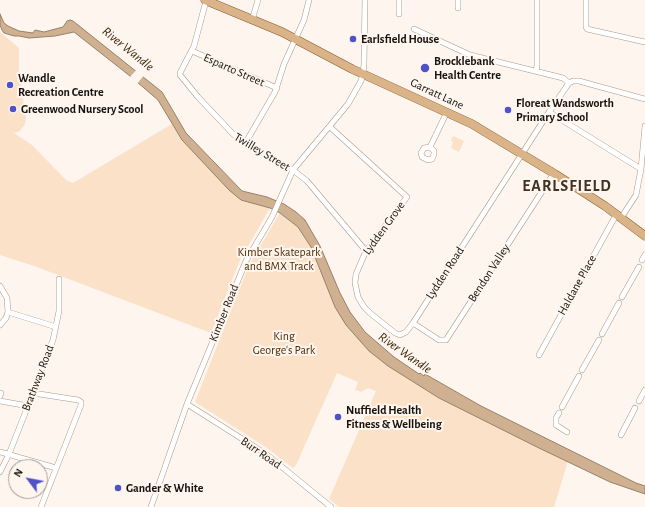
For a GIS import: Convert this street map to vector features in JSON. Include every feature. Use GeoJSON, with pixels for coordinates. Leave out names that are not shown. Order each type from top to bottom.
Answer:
{"type":"FeatureCollection","features":[{"type":"Feature","properties":{"kind":"main road","name":"Garratt Lane"},"geometry":{"type":"LineString","coordinates":[[207,1],[296,39],[363,74],[472,124],[554,173],[605,206],[645,236]]}},
{"type":"Feature","properties":{"kind":"street"},"geometry":{"type":"LineString","coordinates":[[252,20],[258,0]]}},
{"type":"Feature","properties":{"kind":"street"},"geometry":{"type":"LineString","coordinates":[[246,142],[271,100],[304,20],[309,0]]}},
{"type":"Feature","properties":{"kind":"street"},"geometry":{"type":"LineString","coordinates":[[363,74],[365,0]]}},
{"type":"Feature","properties":{"kind":"street"},"geometry":{"type":"LineString","coordinates":[[399,0],[399,14]]}},
{"type":"Feature","properties":{"kind":"street"},"geometry":{"type":"LineString","coordinates":[[458,0],[458,8]]}},
{"type":"Feature","properties":{"kind":"street"},"geometry":{"type":"LineString","coordinates":[[536,70],[537,0]]}},
{"type":"Feature","properties":{"kind":"street"},"geometry":{"type":"LineString","coordinates":[[586,0],[586,27],[589,31],[645,42]]}},
{"type":"Feature","properties":{"kind":"street","name":"Twilley Street"},"geometry":{"type":"LineString","coordinates":[[207,1],[192,51],[180,75],[198,98],[224,126],[248,145],[293,170],[307,181],[366,251]]}},
{"type":"Feature","properties":{"kind":"street"},"geometry":{"type":"LineString","coordinates":[[414,30],[470,55],[536,70],[563,78],[569,83],[572,81],[579,81],[645,98]]}},
{"type":"Feature","properties":{"kind":"street","name":"Esparto Street"},"geometry":{"type":"LineString","coordinates":[[192,51],[276,88]]}},
{"type":"Feature","properties":{"kind":"street","name":"Kimber Road"},"geometry":{"type":"LineString","coordinates":[[151,507],[188,404],[244,266],[274,212],[293,170],[350,102],[363,74]]}},
{"type":"Feature","properties":{"kind":"street","name":"Lydden Road"},"geometry":{"type":"LineString","coordinates":[[357,290],[364,307],[370,313],[400,336],[406,332],[569,83]]}},
{"type":"Feature","properties":{"kind":"street"},"geometry":{"type":"LineString","coordinates":[[430,147],[447,112]]}},
{"type":"Feature","properties":{"kind":"street"},"geometry":{"type":"LineString","coordinates":[[549,112],[640,169]]}},
{"type":"Feature","properties":{"kind":"street","name":"Lydden Grove"},"geometry":{"type":"LineString","coordinates":[[330,126],[407,197],[366,251],[356,274],[355,284],[357,290]]}},
{"type":"Feature","properties":{"kind":"street","name":"Haldane Place"},"geometry":{"type":"LineString","coordinates":[[539,354],[618,217],[636,195],[645,126]]}},
{"type":"Feature","properties":{"kind":"street","name":"Bendon Valley"},"geometry":{"type":"LineString","coordinates":[[412,323],[439,340],[446,340],[554,173]]}},
{"type":"Feature","properties":{"kind":"street"},"geometry":{"type":"LineString","coordinates":[[622,297],[639,267]]}},
{"type":"Feature","properties":{"kind":"street","name":"Brathway Road"},"geometry":{"type":"LineString","coordinates":[[0,472],[9,454],[28,406],[56,327],[59,311],[59,279]]}},
{"type":"Feature","properties":{"kind":"street"},"geometry":{"type":"LineString","coordinates":[[0,286],[6,298],[8,312],[6,318],[0,325]]}},
{"type":"Feature","properties":{"kind":"street"},"geometry":{"type":"LineString","coordinates":[[602,334],[619,303]]}},
{"type":"Feature","properties":{"kind":"street"},"geometry":{"type":"LineString","coordinates":[[8,312],[56,327]]}},
{"type":"Feature","properties":{"kind":"street"},"geometry":{"type":"LineString","coordinates":[[582,370],[598,340]]}},
{"type":"Feature","properties":{"kind":"street"},"geometry":{"type":"LineString","coordinates":[[562,407],[578,376]]}},
{"type":"Feature","properties":{"kind":"street"},"geometry":{"type":"LineString","coordinates":[[639,401],[645,390]]}},
{"type":"Feature","properties":{"kind":"street"},"geometry":{"type":"LineString","coordinates":[[33,393],[78,400],[81,402],[41,507]]}},
{"type":"Feature","properties":{"kind":"street"},"geometry":{"type":"LineString","coordinates":[[0,401],[28,406]]}},
{"type":"Feature","properties":{"kind":"street","name":"Burr Road"},"geometry":{"type":"LineString","coordinates":[[188,404],[266,454],[331,507]]}},
{"type":"Feature","properties":{"kind":"street"},"geometry":{"type":"LineString","coordinates":[[621,435],[635,408]]}},
{"type":"Feature","properties":{"kind":"street"},"geometry":{"type":"LineString","coordinates":[[559,413],[556,418],[556,425],[567,432]]}},
{"type":"Feature","properties":{"kind":"street"},"geometry":{"type":"LineString","coordinates":[[0,452],[56,468]]}},
{"type":"Feature","properties":{"kind":"green space"},"geometry":{"type":"Polygon","coordinates":[[[0,32],[19,48],[19,75],[26,117],[25,124],[20,131],[14,133],[32,145],[66,180],[73,183],[172,124],[182,140],[241,200],[270,208],[240,260],[211,333],[37,267],[0,255],[0,32]]]}},
{"type":"Feature","properties":{"kind":"green space"},"geometry":{"type":"Polygon","coordinates":[[[453,136],[464,141],[459,152],[451,148],[453,136]]]}},
{"type":"Feature","properties":{"kind":"green space","name":"King George's Park"},"geometry":{"type":"Polygon","coordinates":[[[280,213],[298,227],[311,247],[335,307],[388,366],[439,398],[568,461],[554,507],[339,507],[329,499],[376,391],[368,388],[361,392],[355,390],[358,382],[337,373],[296,465],[293,468],[267,448],[195,402],[249,265],[280,213]]]}},
{"type":"Feature","properties":{"kind":"shaded area"},"geometry":{"type":"Polygon","coordinates":[[[0,14],[4,23],[8,26],[19,31],[33,33],[35,30],[44,32],[63,27],[67,21],[73,21],[162,92],[186,133],[242,191],[267,197],[284,204],[305,220],[320,246],[340,293],[350,312],[365,332],[394,357],[419,374],[420,373],[424,376],[425,374],[481,406],[636,483],[645,486],[645,494],[610,482],[539,448],[439,398],[388,366],[369,351],[346,325],[335,307],[311,247],[298,227],[280,213],[270,208],[241,200],[229,190],[182,140],[158,100],[74,32],[55,36],[29,38],[14,36],[4,33],[2,30],[0,25],[0,14]]]}},
{"type":"Feature","properties":{"kind":"pier"},"geometry":{"type":"Polygon","coordinates":[[[138,68],[145,74],[137,84],[130,77],[138,68]]]}},
{"type":"Feature","properties":{"kind":"place","name":"Earlsfield House"},"geometry":{"type":"Point","coordinates":[353,39]}},
{"type":"Feature","properties":{"kind":"place","name":"Brocklebank Health Centre"},"geometry":{"type":"Point","coordinates":[425,68]}},
{"type":"Feature","properties":{"kind":"place","name":"Wandle Recreation Centre"},"geometry":{"type":"Point","coordinates":[10,85]}},
{"type":"Feature","properties":{"kind":"place","name":"Greenwood Nursery Scool"},"geometry":{"type":"Point","coordinates":[13,109]}},
{"type":"Feature","properties":{"kind":"place","name":"Floreat Wandsworth Primary School"},"geometry":{"type":"Point","coordinates":[508,110]}},
{"type":"Feature","properties":{"kind":"place","name":"Nuffield Health Fitness & Wellbeing"},"geometry":{"type":"Point","coordinates":[338,417]}},
{"type":"Feature","properties":{"kind":"place","name":"Gander & White"},"geometry":{"type":"Point","coordinates":[118,488]}},
{"type":"Feature","properties":{"kind":"district","name":"EARLSFIELD"},"geometry":{"type":"Point","coordinates":[567,186]}},
{"type":"Feature","properties":{"kind":"water label","name":"River Wandle"},"geometry":{"type":"Point","coordinates":[128,49]}},
{"type":"Feature","properties":{"kind":"water label","name":"River Wandle"},"geometry":{"type":"Point","coordinates":[405,353]}},
{"type":"Feature","properties":{"kind":"park label","name":"Kimber Skatepark and BMX Track"},"geometry":{"type":"Point","coordinates":[279,259]}}]}
